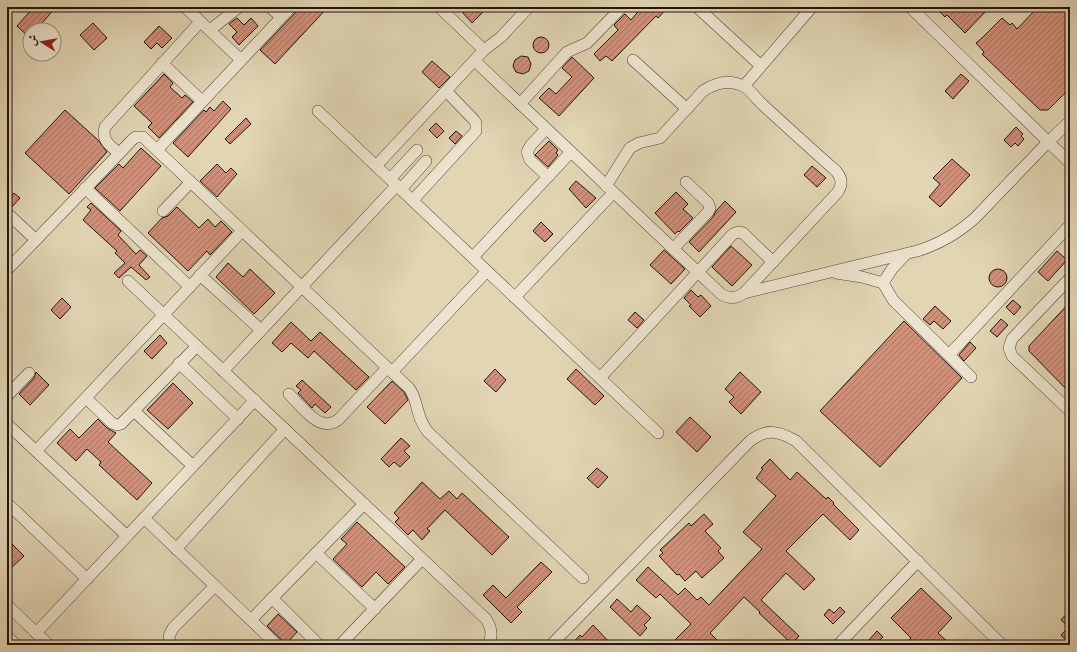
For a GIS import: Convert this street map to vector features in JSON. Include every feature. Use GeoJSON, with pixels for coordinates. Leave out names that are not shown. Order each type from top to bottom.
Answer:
{"type":"FeatureCollection","features":[{"type":"Feature","properties":{"kind":"street"},"geometry":{"type":"LineString","coordinates":[[185,7],[241,60]]}},
{"type":"Feature","properties":{"kind":"street"},"geometry":{"type":"LineString","coordinates":[[210,30],[239,7]]}},
{"type":"Feature","properties":{"kind":"street"},"geometry":{"type":"LineString","coordinates":[[270,7],[281,17]]}},
{"type":"Feature","properties":{"kind":"street"},"geometry":{"type":"LineString","coordinates":[[157,150],[291,7]]}},
{"type":"Feature","properties":{"kind":"street"},"geometry":{"type":"LineString","coordinates":[[439,7],[484,50]]}},
{"type":"Feature","properties":{"kind":"street"},"geometry":{"type":"LineString","coordinates":[[376,166],[484,50],[501,37],[529,7]]}},
{"type":"Feature","properties":{"kind":"street"},"geometry":{"type":"LineString","coordinates":[[520,104],[567,52],[587,43],[622,7]]}},
{"type":"Feature","properties":{"kind":"street"},"geometry":{"type":"LineString","coordinates":[[697,7],[761,66]]}},
{"type":"Feature","properties":{"kind":"street"},"geometry":{"type":"LineString","coordinates":[[744,86],[812,7]]}},
{"type":"Feature","properties":{"kind":"street"},"geometry":{"type":"LineString","coordinates":[[910,7],[1070,163]]}},
{"type":"Feature","properties":{"kind":"street"},"geometry":{"type":"LineString","coordinates":[[119,153],[106,141],[104,136],[105,127],[200,22]]}},
{"type":"Feature","properties":{"kind":"street"},"geometry":{"type":"LineString","coordinates":[[633,60],[687,109]]}},
{"type":"Feature","properties":{"kind":"street"},"geometry":{"type":"LineString","coordinates":[[475,61],[610,190],[724,296],[728,298],[737,298],[744,293],[837,193],[841,187],[841,179],[836,171],[744,86],[731,82],[716,84],[703,91],[660,138],[639,142],[630,148],[610,190],[515,297]]}},
{"type":"Feature","properties":{"kind":"street"},"geometry":{"type":"LineString","coordinates":[[162,63],[202,101]]}},
{"type":"Feature","properties":{"kind":"street"},"geometry":{"type":"LineString","coordinates":[[412,200],[476,130],[477,127],[474,120],[446,92]]}},
{"type":"Feature","properties":{"kind":"street"},"geometry":{"type":"LineString","coordinates":[[318,111],[658,433]]}},
{"type":"Feature","properties":{"kind":"street"},"geometry":{"type":"LineString","coordinates":[[744,293],[907,254],[933,246],[948,239],[975,218],[1070,121]]}},
{"type":"Feature","properties":{"kind":"street"},"geometry":{"type":"LineString","coordinates":[[546,129],[531,145],[527,152],[530,160],[548,177]]}},
{"type":"Feature","properties":{"kind":"street"},"geometry":{"type":"LineString","coordinates":[[7,270],[133,139],[140,136],[143,137],[411,391],[419,418],[428,432],[583,578]]}},
{"type":"Feature","properties":{"kind":"street"},"geometry":{"type":"LineString","coordinates":[[396,184],[403,165],[416,150]]}},
{"type":"Feature","properties":{"kind":"street"},"geometry":{"type":"LineString","coordinates":[[473,258],[571,152]]}},
{"type":"Feature","properties":{"kind":"street"},"geometry":{"type":"LineString","coordinates":[[223,371],[396,184],[414,174],[426,161]]}},
{"type":"Feature","properties":{"kind":"street"},"geometry":{"type":"LineString","coordinates":[[403,165],[414,174]]}},
{"type":"Feature","properties":{"kind":"street"},"geometry":{"type":"LineString","coordinates":[[163,211],[191,182]]}},
{"type":"Feature","properties":{"kind":"street"},"geometry":{"type":"LineString","coordinates":[[673,249],[710,208],[708,203],[686,182]]}},
{"type":"Feature","properties":{"kind":"street"},"geometry":{"type":"LineString","coordinates":[[85,188],[190,287]]}},
{"type":"Feature","properties":{"kind":"street"},"geometry":{"type":"LineString","coordinates":[[7,213],[36,240]]}},
{"type":"Feature","properties":{"kind":"street"},"geometry":{"type":"LineString","coordinates":[[949,355],[1070,225]]}},
{"type":"Feature","properties":{"kind":"street"},"geometry":{"type":"LineString","coordinates":[[36,451],[242,231]]}},
{"type":"Feature","properties":{"kind":"street"},"geometry":{"type":"LineString","coordinates":[[600,378],[732,234],[738,232],[743,233],[773,262]]}},
{"type":"Feature","properties":{"kind":"street"},"geometry":{"type":"LineString","coordinates":[[883,283],[892,268],[907,254]]}},
{"type":"Feature","properties":{"kind":"street"},"geometry":{"type":"LineString","coordinates":[[289,394],[318,422],[326,424],[338,420],[487,270]]}},
{"type":"Feature","properties":{"kind":"street"},"geometry":{"type":"LineString","coordinates":[[830,272],[862,277],[883,283],[893,300],[971,377]]}},
{"type":"Feature","properties":{"kind":"street"},"geometry":{"type":"LineString","coordinates":[[200,275],[261,330]]}},
{"type":"Feature","properties":{"kind":"street"},"geometry":{"type":"LineString","coordinates":[[1070,278],[1012,339],[1009,348],[1012,356],[1070,412]]}},
{"type":"Feature","properties":{"kind":"street"},"geometry":{"type":"LineString","coordinates":[[128,281],[486,619],[492,634],[488,645]]}},
{"type":"Feature","properties":{"kind":"street"},"geometry":{"type":"LineString","coordinates":[[86,398],[112,423],[117,425],[122,424],[197,346]]}},
{"type":"Feature","properties":{"kind":"street"},"geometry":{"type":"LineString","coordinates":[[180,363],[238,419]]}},
{"type":"Feature","properties":{"kind":"street"},"geometry":{"type":"LineString","coordinates":[[7,396],[29,373]]}},
{"type":"Feature","properties":{"kind":"street"},"geometry":{"type":"LineString","coordinates":[[36,633],[255,400]]}},
{"type":"Feature","properties":{"kind":"street"},"geometry":{"type":"LineString","coordinates":[[134,411],[193,466]]}},
{"type":"Feature","properties":{"kind":"street"},"geometry":{"type":"LineString","coordinates":[[7,424],[127,536]]}},
{"type":"Feature","properties":{"kind":"street"},"geometry":{"type":"LineString","coordinates":[[176,549],[285,429]]}},
{"type":"Feature","properties":{"kind":"street"},"geometry":{"type":"LineString","coordinates":[[552,645],[750,441],[763,433],[778,433],[796,441],[1002,645]]}},
{"type":"Feature","properties":{"kind":"street"},"geometry":{"type":"LineString","coordinates":[[7,503],[87,579]]}},
{"type":"Feature","properties":{"kind":"street"},"geometry":{"type":"LineString","coordinates":[[251,620],[364,504]]}},
{"type":"Feature","properties":{"kind":"street"},"geometry":{"type":"LineString","coordinates":[[144,518],[277,645]]}},
{"type":"Feature","properties":{"kind":"street"},"geometry":{"type":"LineString","coordinates":[[316,553],[375,609]]}},
{"type":"Feature","properties":{"kind":"street"},"geometry":{"type":"LineString","coordinates":[[340,645],[422,559]]}},
{"type":"Feature","properties":{"kind":"street"},"geometry":{"type":"LineString","coordinates":[[838,645],[918,561]]}},
{"type":"Feature","properties":{"kind":"street"},"geometry":{"type":"LineString","coordinates":[[170,645],[169,636],[171,631],[215,586]]}},
{"type":"Feature","properties":{"kind":"street"},"geometry":{"type":"LineString","coordinates":[[272,598],[320,645]]}},
{"type":"Feature","properties":{"kind":"street"},"geometry":{"type":"LineString","coordinates":[[7,605],[49,645]]}},
{"type":"Feature","properties":{"kind":"street"},"geometry":{"type":"LineString","coordinates":[[7,636],[16,645]]}},
{"type":"Feature","properties":{"kind":"building"},"geometry":{"type":"Polygon","coordinates":[[[34,7],[56,7],[43,22],[22,22],[22,31],[17,26],[34,7]]]}},
{"type":"Feature","properties":{"kind":"building"},"geometry":{"type":"Polygon","coordinates":[[[298,7],[328,7],[275,64],[260,50],[296,12],[298,7]]]}},
{"type":"Feature","properties":{"kind":"building"},"geometry":{"type":"Polygon","coordinates":[[[469,7],[488,7],[472,23],[463,13],[469,7]]]}},
{"type":"Feature","properties":{"kind":"building"},"geometry":{"type":"Polygon","coordinates":[[[642,7],[668,7],[658,18],[656,16],[612,61],[606,56],[600,61],[594,54],[618,30],[614,25],[625,14],[631,20],[642,7]]]}},
{"type":"Feature","properties":{"kind":"building"},"geometry":{"type":"Polygon","coordinates":[[[935,7],[990,7],[965,33],[947,15],[945,17],[935,7]]]}},
{"type":"Feature","properties":{"kind":"building"},"geometry":{"type":"Polygon","coordinates":[[[1038,7],[1070,7],[1070,88],[1048,110],[1040,110],[982,54],[984,52],[976,43],[1002,18],[1010,25],[1012,23],[1017,29],[1038,7]]]}},
{"type":"Feature","properties":{"kind":"building"},"geometry":{"type":"Polygon","coordinates":[[[237,18],[244,25],[251,18],[258,26],[239,45],[232,37],[237,32],[229,24],[237,18]]]}},
{"type":"Feature","properties":{"kind":"building"},"geometry":{"type":"Polygon","coordinates":[[[93,23],[107,38],[94,50],[80,35],[93,23]]]}},
{"type":"Feature","properties":{"kind":"building"},"geometry":{"type":"Polygon","coordinates":[[[159,26],[172,38],[162,48],[157,43],[151,49],[144,42],[159,26]]]}},
{"type":"Feature","properties":{"kind":"building"},"geometry":{"type":"Polygon","coordinates":[[[538,37],[544,37],[549,42],[547,51],[544,53],[538,53],[533,48],[533,42],[538,37]]]}},
{"type":"Feature","properties":{"kind":"building"},"geometry":{"type":"Polygon","coordinates":[[[521,56],[528,57],[531,64],[529,71],[523,74],[516,72],[513,66],[515,60],[521,56]]]}},
{"type":"Feature","properties":{"kind":"building"},"geometry":{"type":"Polygon","coordinates":[[[572,57],[594,78],[559,116],[539,98],[549,88],[556,94],[572,77],[562,68],[572,57]]]}},
{"type":"Feature","properties":{"kind":"building"},"geometry":{"type":"Polygon","coordinates":[[[432,61],[450,77],[439,88],[422,72],[432,61]]]}},
{"type":"Feature","properties":{"kind":"building"},"geometry":{"type":"Polygon","coordinates":[[[164,74],[173,83],[170,87],[182,98],[185,95],[193,102],[159,138],[148,127],[152,123],[134,106],[164,74]]]}},
{"type":"Feature","properties":{"kind":"building"},"geometry":{"type":"Polygon","coordinates":[[[961,74],[969,81],[953,99],[945,91],[961,74]]]}},
{"type":"Feature","properties":{"kind":"building"},"geometry":{"type":"Polygon","coordinates":[[[223,101],[231,109],[188,157],[173,143],[204,110],[206,112],[210,107],[214,111],[223,101]]]}},
{"type":"Feature","properties":{"kind":"building"},"geometry":{"type":"Polygon","coordinates":[[[65,110],[99,141],[107,152],[69,194],[25,153],[65,110]]]}},
{"type":"Feature","properties":{"kind":"building"},"geometry":{"type":"Polygon","coordinates":[[[246,118],[251,124],[230,144],[225,139],[246,118]]]}},
{"type":"Feature","properties":{"kind":"building"},"geometry":{"type":"Polygon","coordinates":[[[436,123],[444,131],[437,138],[429,130],[436,123]]]}},
{"type":"Feature","properties":{"kind":"building"},"geometry":{"type":"Polygon","coordinates":[[[1016,127],[1023,134],[1021,136],[1024,139],[1018,146],[1015,143],[1011,147],[1004,140],[1016,127]]]}},
{"type":"Feature","properties":{"kind":"building"},"geometry":{"type":"Polygon","coordinates":[[[456,131],[462,136],[455,144],[449,138],[456,131]]]}},
{"type":"Feature","properties":{"kind":"building"},"geometry":{"type":"Polygon","coordinates":[[[549,141],[558,150],[556,153],[558,155],[548,167],[535,155],[549,141]]]}},
{"type":"Feature","properties":{"kind":"building"},"geometry":{"type":"Polygon","coordinates":[[[141,148],[161,166],[120,211],[95,188],[119,164],[123,168],[141,148]]]}},
{"type":"Feature","properties":{"kind":"building"},"geometry":{"type":"Polygon","coordinates":[[[952,159],[970,175],[940,207],[929,197],[940,184],[933,178],[952,159]]]}},
{"type":"Feature","properties":{"kind":"building"},"geometry":{"type":"Polygon","coordinates":[[[217,164],[226,173],[231,168],[237,174],[217,197],[200,181],[217,164]]]}},
{"type":"Feature","properties":{"kind":"building"},"geometry":{"type":"Polygon","coordinates":[[[812,166],[826,178],[817,187],[804,175],[812,166]]]}},
{"type":"Feature","properties":{"kind":"building"},"geometry":{"type":"Polygon","coordinates":[[[576,181],[596,198],[586,208],[569,189],[576,181]]]}},
{"type":"Feature","properties":{"kind":"building"},"geometry":{"type":"Polygon","coordinates":[[[676,192],[688,204],[683,209],[693,218],[675,234],[655,213],[676,192]]]}},
{"type":"Feature","properties":{"kind":"building"},"geometry":{"type":"Polygon","coordinates":[[[14,193],[20,198],[11,208],[7,206],[7,201],[14,193]]]}},
{"type":"Feature","properties":{"kind":"building"},"geometry":{"type":"Polygon","coordinates":[[[725,201],[736,212],[699,252],[689,242],[713,217],[725,201]]]}},
{"type":"Feature","properties":{"kind":"building"},"geometry":{"type":"Polygon","coordinates":[[[91,203],[121,231],[118,235],[136,254],[140,250],[147,256],[139,265],[150,277],[146,280],[131,267],[119,278],[114,273],[125,263],[115,253],[117,251],[83,220],[91,210],[87,207],[91,203]]]}},
{"type":"Feature","properties":{"kind":"building"},"geometry":{"type":"Polygon","coordinates":[[[177,207],[199,228],[208,219],[215,227],[221,221],[232,232],[210,255],[207,251],[188,271],[148,233],[162,218],[168,216],[177,207]]]}},
{"type":"Feature","properties":{"kind":"building"},"geometry":{"type":"Polygon","coordinates":[[[541,222],[553,234],[545,242],[533,231],[541,222]]]}},
{"type":"Feature","properties":{"kind":"building"},"geometry":{"type":"Polygon","coordinates":[[[731,246],[752,265],[732,286],[712,267],[731,246]]]}},
{"type":"Feature","properties":{"kind":"building"},"geometry":{"type":"Polygon","coordinates":[[[664,250],[685,269],[671,284],[650,265],[664,250]]]}},
{"type":"Feature","properties":{"kind":"building"},"geometry":{"type":"Polygon","coordinates":[[[1057,251],[1067,260],[1048,281],[1038,272],[1057,251]]]}},
{"type":"Feature","properties":{"kind":"building"},"geometry":{"type":"Polygon","coordinates":[[[228,263],[243,277],[250,269],[275,293],[254,314],[216,277],[228,263]]]}},
{"type":"Feature","properties":{"kind":"building"},"geometry":{"type":"Polygon","coordinates":[[[998,269],[1004,272],[1007,278],[1004,284],[998,287],[992,284],[989,278],[992,272],[998,269]]]}},
{"type":"Feature","properties":{"kind":"building"},"geometry":{"type":"Polygon","coordinates":[[[691,290],[698,297],[701,295],[711,306],[700,317],[689,306],[691,305],[684,298],[691,290]]]}},
{"type":"Feature","properties":{"kind":"building"},"geometry":{"type":"Polygon","coordinates":[[[62,298],[71,307],[60,319],[51,310],[62,298]]]}},
{"type":"Feature","properties":{"kind":"building"},"geometry":{"type":"Polygon","coordinates":[[[1013,300],[1021,307],[1014,315],[1006,307],[1013,300]]]}},
{"type":"Feature","properties":{"kind":"building"},"geometry":{"type":"Polygon","coordinates":[[[1070,302],[1070,393],[1029,351],[1029,346],[1070,302]]]}},
{"type":"Feature","properties":{"kind":"building"},"geometry":{"type":"Polygon","coordinates":[[[935,306],[951,321],[943,329],[934,321],[930,325],[923,319],[935,306]]]}},
{"type":"Feature","properties":{"kind":"building"},"geometry":{"type":"Polygon","coordinates":[[[635,312],[644,320],[637,328],[628,320],[635,312]]]}},
{"type":"Feature","properties":{"kind":"building"},"geometry":{"type":"Polygon","coordinates":[[[1001,319],[1008,325],[997,337],[990,331],[1001,319]]]}},
{"type":"Feature","properties":{"kind":"building"},"geometry":{"type":"Polygon","coordinates":[[[904,321],[962,378],[880,467],[820,411],[904,321]]]}},
{"type":"Feature","properties":{"kind":"building"},"geometry":{"type":"Polygon","coordinates":[[[291,322],[311,341],[320,332],[369,377],[356,390],[314,351],[308,358],[291,343],[282,352],[272,343],[291,322]]]}},
{"type":"Feature","properties":{"kind":"building"},"geometry":{"type":"Polygon","coordinates":[[[160,335],[167,343],[152,359],[144,351],[160,335]]]}},
{"type":"Feature","properties":{"kind":"building"},"geometry":{"type":"Polygon","coordinates":[[[970,342],[976,348],[964,361],[959,355],[970,342]]]}},
{"type":"Feature","properties":{"kind":"building"},"geometry":{"type":"Polygon","coordinates":[[[495,369],[506,380],[496,392],[484,381],[495,369]]]}},
{"type":"Feature","properties":{"kind":"building"},"geometry":{"type":"Polygon","coordinates":[[[576,369],[604,396],[595,405],[567,379],[576,369]]]}},
{"type":"Feature","properties":{"kind":"building"},"geometry":{"type":"Polygon","coordinates":[[[36,372],[49,385],[30,405],[19,394],[34,378],[36,372]]]}},
{"type":"Feature","properties":{"kind":"building"},"geometry":{"type":"Polygon","coordinates":[[[740,372],[761,392],[741,414],[729,402],[734,397],[725,389],[740,372]]]}},
{"type":"Feature","properties":{"kind":"building"},"geometry":{"type":"Polygon","coordinates":[[[302,380],[331,407],[325,413],[315,404],[312,408],[298,393],[301,390],[296,386],[302,380]]]}},
{"type":"Feature","properties":{"kind":"building"},"geometry":{"type":"Polygon","coordinates":[[[392,381],[404,392],[408,400],[385,424],[367,407],[392,381]]]}},
{"type":"Feature","properties":{"kind":"building"},"geometry":{"type":"Polygon","coordinates":[[[173,383],[193,403],[168,429],[147,410],[173,383]]]}},
{"type":"Feature","properties":{"kind":"building"},"geometry":{"type":"Polygon","coordinates":[[[690,417],[711,437],[697,452],[676,432],[690,417]]]}},
{"type":"Feature","properties":{"kind":"building"},"geometry":{"type":"Polygon","coordinates":[[[98,419],[107,428],[116,433],[108,442],[152,483],[137,500],[99,465],[101,462],[87,449],[76,461],[57,443],[70,429],[79,438],[98,419]]]}},
{"type":"Feature","properties":{"kind":"building"},"geometry":{"type":"Polygon","coordinates":[[[401,438],[410,446],[404,451],[410,457],[400,467],[394,462],[389,467],[381,459],[401,438]]]}},
{"type":"Feature","properties":{"kind":"building"},"geometry":{"type":"Polygon","coordinates":[[[770,459],[790,480],[797,472],[826,499],[828,497],[859,530],[850,540],[823,514],[786,551],[815,579],[804,590],[786,573],[761,600],[799,636],[792,644],[744,597],[710,633],[722,645],[679,645],[674,641],[691,624],[660,594],[656,598],[636,580],[648,567],[678,595],[685,588],[697,600],[701,597],[709,605],[762,549],[743,532],[776,496],[756,478],[763,469],[761,468],[770,459]]]}},
{"type":"Feature","properties":{"kind":"building"},"geometry":{"type":"Polygon","coordinates":[[[597,468],[608,477],[598,488],[587,478],[597,468]]]}},
{"type":"Feature","properties":{"kind":"building"},"geometry":{"type":"Polygon","coordinates":[[[422,482],[440,499],[449,491],[457,499],[462,493],[509,537],[492,555],[445,510],[427,529],[430,531],[422,540],[413,530],[408,535],[395,522],[399,518],[394,513],[422,482]]]}},
{"type":"Feature","properties":{"kind":"building"},"geometry":{"type":"Polygon","coordinates":[[[704,514],[713,524],[705,531],[721,548],[718,551],[724,558],[702,578],[696,571],[685,581],[679,574],[677,575],[659,556],[663,553],[660,550],[689,523],[691,526],[704,514]]]}},
{"type":"Feature","properties":{"kind":"building"},"geometry":{"type":"Polygon","coordinates":[[[357,522],[405,567],[388,584],[376,572],[362,587],[333,559],[347,544],[341,539],[357,522]]]}},
{"type":"Feature","properties":{"kind":"building"},"geometry":{"type":"Polygon","coordinates":[[[7,539],[24,556],[11,568],[7,565],[7,539]]]}},
{"type":"Feature","properties":{"kind":"building"},"geometry":{"type":"Polygon","coordinates":[[[541,562],[552,572],[517,607],[522,612],[511,623],[483,595],[493,585],[506,598],[541,562]]]}},
{"type":"Feature","properties":{"kind":"building"},"geometry":{"type":"Polygon","coordinates":[[[921,588],[952,618],[938,633],[951,645],[905,645],[911,638],[891,618],[921,588]]]}},
{"type":"Feature","properties":{"kind":"building"},"geometry":{"type":"Polygon","coordinates":[[[617,599],[631,612],[637,605],[651,618],[644,625],[647,628],[640,636],[610,607],[617,599]]]}},
{"type":"Feature","properties":{"kind":"building"},"geometry":{"type":"Polygon","coordinates":[[[840,607],[845,612],[833,624],[824,615],[829,609],[834,613],[840,607]]]}},
{"type":"Feature","properties":{"kind":"building"},"geometry":{"type":"Polygon","coordinates":[[[1070,610],[1070,644],[1061,635],[1069,627],[1061,620],[1070,610]]]}},
{"type":"Feature","properties":{"kind":"building"},"geometry":{"type":"Polygon","coordinates":[[[278,614],[297,632],[286,644],[267,626],[278,614]]]}},
{"type":"Feature","properties":{"kind":"building"},"geometry":{"type":"Polygon","coordinates":[[[593,625],[612,645],[571,645],[580,635],[582,637],[593,625]]]}},
{"type":"Feature","properties":{"kind":"building"},"geometry":{"type":"Polygon","coordinates":[[[877,631],[883,637],[875,645],[872,645],[868,641],[877,631]]]}}]}
